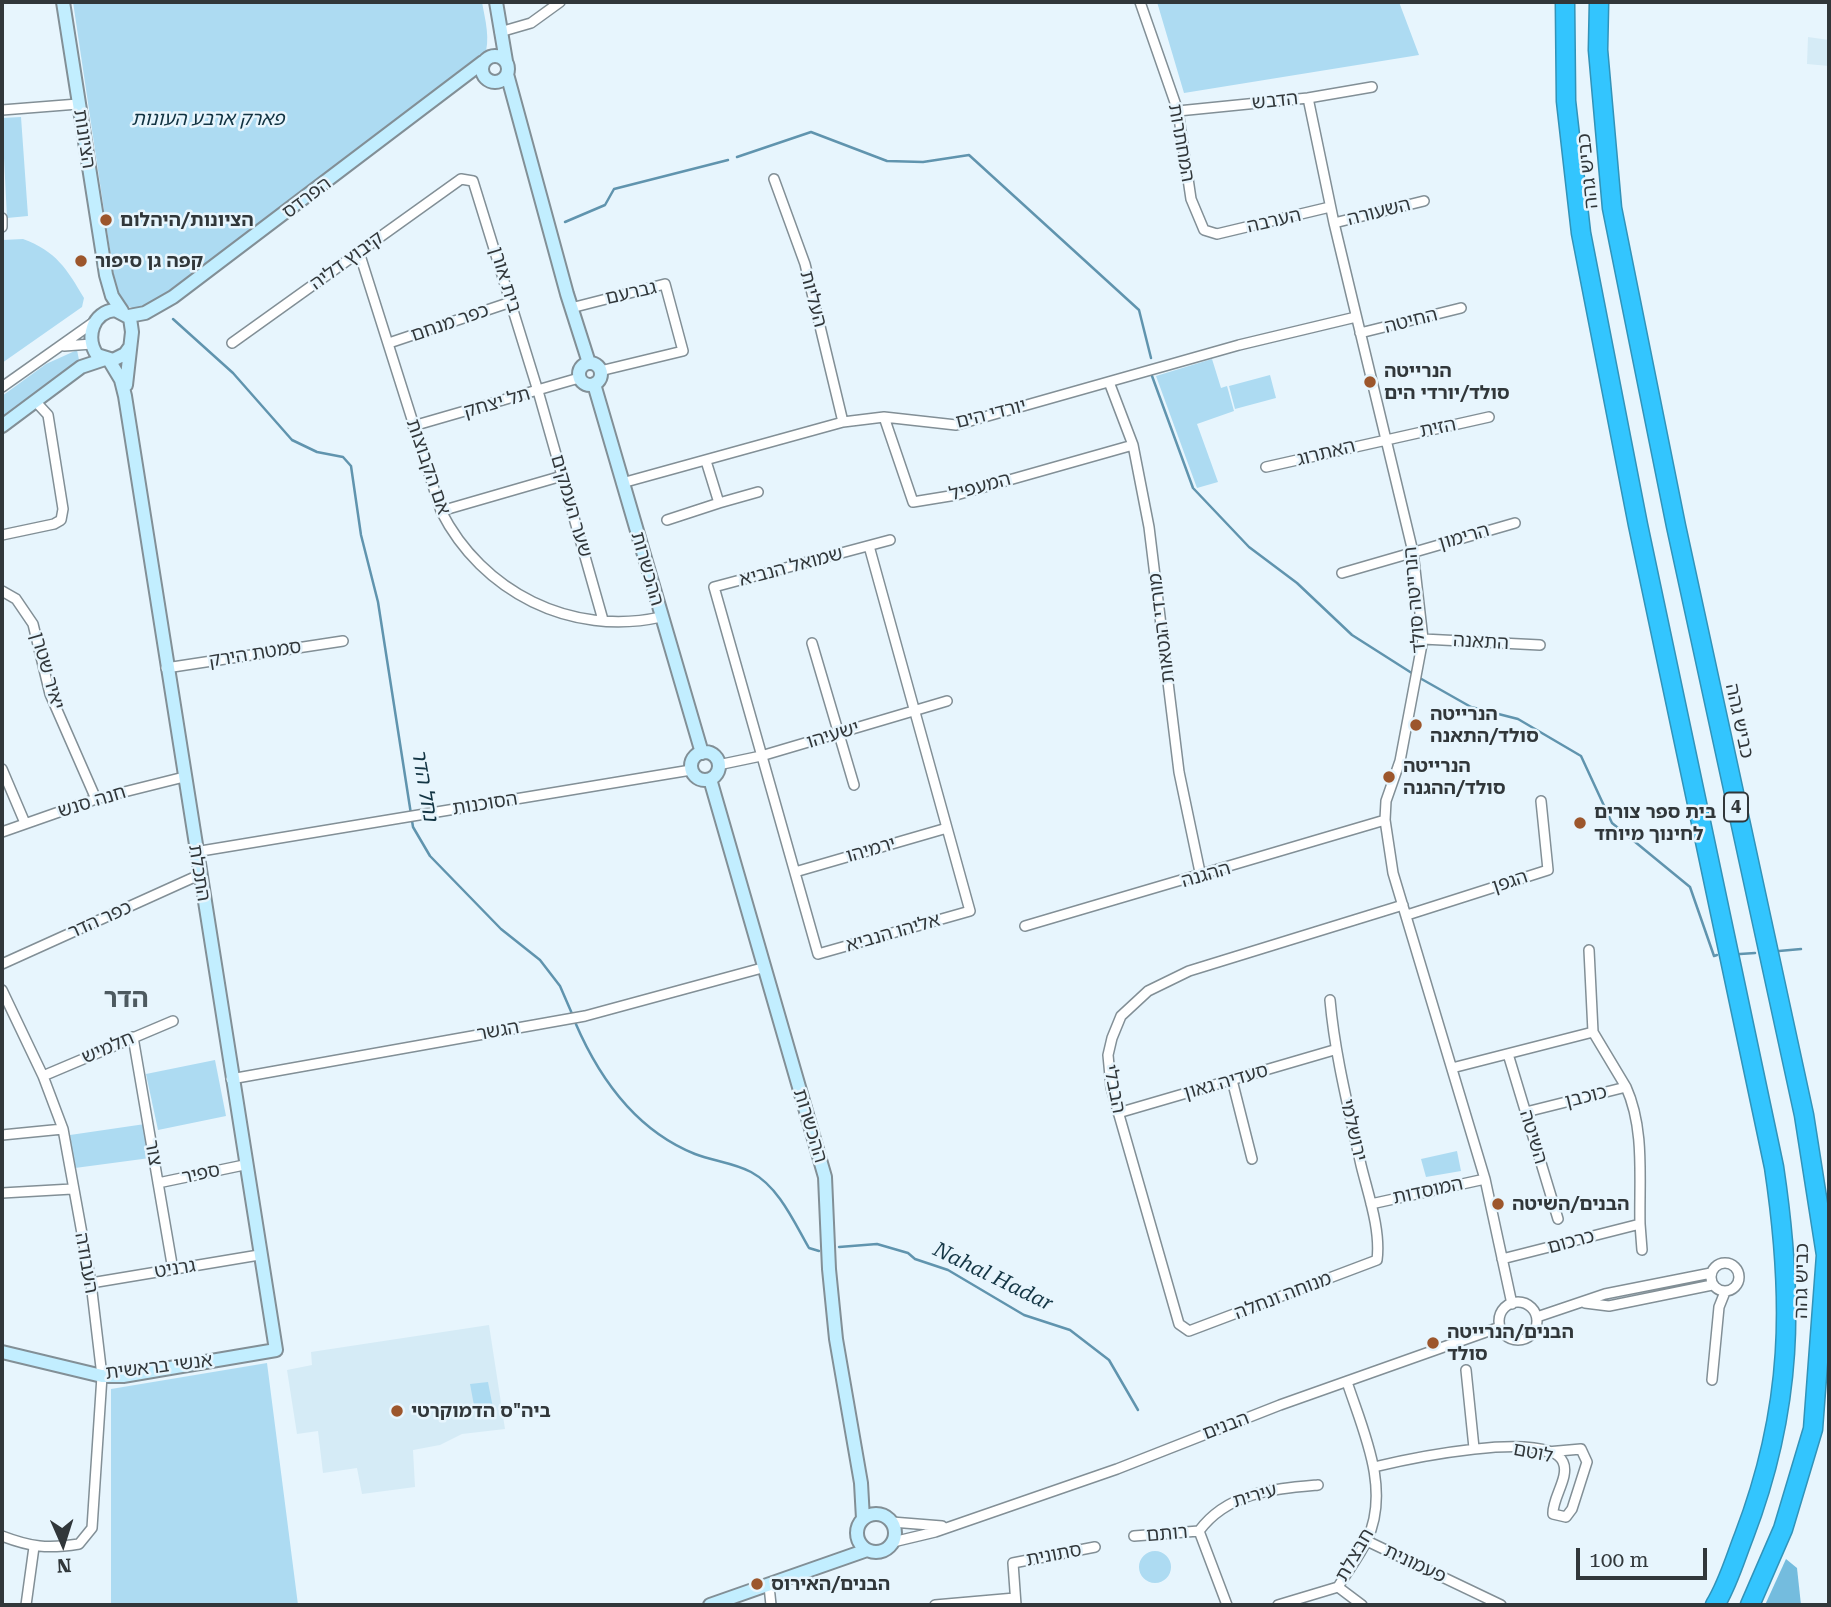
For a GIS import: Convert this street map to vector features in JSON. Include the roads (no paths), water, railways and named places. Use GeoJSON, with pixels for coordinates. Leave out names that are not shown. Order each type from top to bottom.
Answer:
{"type":"FeatureCollection","features":[{"type":"Feature","properties":{"kind":"highway","name":"כביש גהה"},"geometry":{"type":"LineString","coordinates":[[1565,2],[1566,102],[1581,233],[1637,525],[1774,1167],[1783,1231],[1788,1294],[1782,1395],[1760,1496],[1715,1605]]}},
{"type":"Feature","properties":{"kind":"highway","name":"כביש גהה"},"geometry":{"type":"LineString","coordinates":[[1599,2],[1598,50],[1612,208],[1679,539],[1804,1115],[1826,1255],[1813,1430],[1783,1529],[1750,1605]]}},
{"type":"Feature","properties":{"kind":"street","name":"הציונות"},"geometry":{"type":"LineString","coordinates":[[62,2],[106,275],[112,296],[125,314]]}},
{"type":"Feature","properties":{"kind":"street"},"geometry":{"type":"LineString","coordinates":[[496,2],[506,68],[570,307],[589,363]]}},
{"type":"Feature","properties":{"kind":"street"},"geometry":{"type":"LineString","coordinates":[[499,28],[531,23],[560,2]]}},
{"type":"Feature","properties":{"kind":"street","name":"המחתרות"},"geometry":{"type":"LineString","coordinates":[[1140,2],[1178,111],[1191,199],[1204,230],[1217,234]]}},
{"type":"Feature","properties":{"kind":"street"},"geometry":{"type":"LineString","coordinates":[[499,28],[482,72],[516,106]]}},
{"type":"Feature","properties":{"kind":"street"},"geometry":{"type":"LineString","coordinates":[[486,59],[498,56],[506,68]]}},
{"type":"Feature","properties":{"kind":"street","name":"הפרדס"},"geometry":{"type":"LineString","coordinates":[[130,345],[157,308],[332,179],[486,59]]}},
{"type":"Feature","properties":{"kind":"street"},"geometry":{"type":"LineString","coordinates":[[488,80],[500,81],[506,68]]}},
{"type":"Feature","properties":{"kind":"street","name":"הפרדס"},"geometry":{"type":"LineString","coordinates":[[453,84],[488,80]]}},
{"type":"Feature","properties":{"kind":"street","name":"הדבש"},"geometry":{"type":"LineString","coordinates":[[1178,111],[1308,98],[1372,87]]}},
{"type":"Feature","properties":{"kind":"street","name":"הנרייטה סולד"},"geometry":{"type":"LineString","coordinates":[[1308,98],[1330,207],[1413,552],[1423,639],[1400,761],[1386,801],[1385,820],[1392,873],[1407,915],[1485,1179]]}},
{"type":"Feature","properties":{"kind":"street"},"geometry":{"type":"LineString","coordinates":[[2,110],[78,104]]}},
{"type":"Feature","properties":{"kind":"street","name":"העליות"},"geometry":{"type":"LineString","coordinates":[[774,178],[805,264],[843,422]]}},
{"type":"Feature","properties":{"kind":"street","name":"קיבוץ דליה"},"geometry":{"type":"LineString","coordinates":[[232,343],[461,180]]}},
{"type":"Feature","properties":{"kind":"street","name":"בית אורן"},"geometry":{"type":"LineString","coordinates":[[461,180],[473,181],[478,190],[538,391]]}},
{"type":"Feature","properties":{"kind":"street","name":"השעורה"},"geometry":{"type":"LineString","coordinates":[[1334,223],[1424,201]]}},
{"type":"Feature","properties":{"kind":"street","name":"הערבה"},"geometry":{"type":"LineString","coordinates":[[1217,234],[1330,207]]}},
{"type":"Feature","properties":{"kind":"street"},"geometry":{"type":"LineString","coordinates":[[2,218],[2,227]]}},
{"type":"Feature","properties":{"kind":"street","name":"אם הקבוצות"},"geometry":{"type":"LineString","coordinates":[[359,252],[441,510],[451,530],[477,563],[532,604],[559,613],[603,620],[643,621],[661,617]]}},
{"type":"Feature","properties":{"kind":"street","name":"הציונות"},"geometry":{"type":"LineString","coordinates":[[95,320],[106,275]]}},
{"type":"Feature","properties":{"kind":"street","name":"גברעם"},"geometry":{"type":"LineString","coordinates":[[570,307],[665,284],[682,351],[600,371]]}},
{"type":"Feature","properties":{"kind":"street","name":"כפר מנחם"},"geometry":{"type":"LineString","coordinates":[[389,343],[511,302]]}},
{"type":"Feature","properties":{"kind":"street","name":"הפרדס"},"geometry":{"type":"LineString","coordinates":[[125,314],[157,308]]}},
{"type":"Feature","properties":{"kind":"street","name":"החיטה"},"geometry":{"type":"LineString","coordinates":[[1360,333],[1461,308]]}},
{"type":"Feature","properties":{"kind":"street"},"geometry":{"type":"LineString","coordinates":[[2,387],[111,310],[125,314],[132,327],[130,345],[121,357],[81,367],[2,426]]}},
{"type":"Feature","properties":{"kind":"street","name":"יורדי הים"},"geometry":{"type":"LineString","coordinates":[[622,483],[843,422],[884,417],[957,425],[1239,345],[1356,317]]}},
{"type":"Feature","properties":{"kind":"street"},"geometry":{"type":"LineString","coordinates":[[81,367],[92,346],[95,320]]}},
{"type":"Feature","properties":{"kind":"street"},"geometry":{"type":"LineString","coordinates":[[56,350],[73,344],[92,346],[107,360]]}},
{"type":"Feature","properties":{"kind":"street","name":"התכלת"},"geometry":{"type":"LineString","coordinates":[[125,396],[130,345]]}},
{"type":"Feature","properties":{"kind":"street","name":"התכלת"},"geometry":{"type":"LineString","coordinates":[[107,360],[118,374],[125,396],[244,1165],[276,1350]]}},
{"type":"Feature","properties":{"kind":"street"},"geometry":{"type":"LineString","coordinates":[[589,363],[597,366],[600,371],[599,379],[594,384],[584,383],[579,378],[580,369],[589,363]]}},
{"type":"Feature","properties":{"kind":"street","name":"תל יצחק"},"geometry":{"type":"LineString","coordinates":[[413,426],[579,378]]}},
{"type":"Feature","properties":{"kind":"street","name":"מורדי הגטאות"},"geometry":{"type":"LineString","coordinates":[[1109,382],[1133,445],[1159,593],[1179,772],[1201,877]]}},
{"type":"Feature","properties":{"kind":"street","name":"ההכשרות"},"geometry":{"type":"LineString","coordinates":[[594,384],[702,753]]}},
{"type":"Feature","properties":{"kind":"street","name":"שער העמקים"},"geometry":{"type":"LineString","coordinates":[[538,391],[603,620]]}},
{"type":"Feature","properties":{"kind":"street"},"geometry":{"type":"LineString","coordinates":[[2,535],[54,524],[61,520],[63,509],[48,415],[36,402]]}},
{"type":"Feature","properties":{"kind":"street","name":"המעפיל"},"geometry":{"type":"LineString","coordinates":[[884,417],[913,502],[956,495],[1133,445]]}},
{"type":"Feature","properties":{"kind":"street","name":"הזית"},"geometry":{"type":"LineString","coordinates":[[1387,438],[1489,417]]}},
{"type":"Feature","properties":{"kind":"street","name":"האתרוג"},"geometry":{"type":"LineString","coordinates":[[1266,467],[1387,438]]}},
{"type":"Feature","properties":{"kind":"street"},"geometry":{"type":"LineString","coordinates":[[706,461],[719,503]]}},
{"type":"Feature","properties":{"kind":"street"},"geometry":{"type":"LineString","coordinates":[[441,510],[562,477]]}},
{"type":"Feature","properties":{"kind":"street"},"geometry":{"type":"LineString","coordinates":[[667,520],[758,492]]}},
{"type":"Feature","properties":{"kind":"street","name":"הרימון"},"geometry":{"type":"LineString","coordinates":[[1342,573],[1515,523]]}},
{"type":"Feature","properties":{"kind":"street","name":"שמואל הנביא"},"geometry":{"type":"LineString","coordinates":[[714,587],[890,540]]}},
{"type":"Feature","properties":{"kind":"street","name":"אליהו הנביא"},"geometry":{"type":"LineString","coordinates":[[714,587],[818,954],[970,911],[869,546]]}},
{"type":"Feature","properties":{"kind":"street","name":"יאיר שטרן"},"geometry":{"type":"LineString","coordinates":[[2,591],[21,604],[33,624],[50,694],[96,799]]}},
{"type":"Feature","properties":{"kind":"street","name":"התאנה"},"geometry":{"type":"LineString","coordinates":[[1423,639],[1540,645]]}},
{"type":"Feature","properties":{"kind":"street","name":"סמטת הירק"},"geometry":{"type":"LineString","coordinates":[[166,668],[343,640]]}},
{"type":"Feature","properties":{"kind":"street"},"geometry":{"type":"LineString","coordinates":[[812,643],[854,785]]}},
{"type":"Feature","properties":{"kind":"street","name":"ישעיהו"},"geometry":{"type":"LineString","coordinates":[[719,765],[761,756],[947,701]]}},
{"type":"Feature","properties":{"kind":"street"},"geometry":{"type":"LineString","coordinates":[[702,753],[711,754],[719,765],[717,773],[710,779],[696,778],[691,770],[692,761],[702,753]]}},
{"type":"Feature","properties":{"kind":"street"},"geometry":{"type":"LineString","coordinates":[[2,769],[24,823]]}},
{"type":"Feature","properties":{"kind":"street","name":"הסוכנות"},"geometry":{"type":"LineString","coordinates":[[195,852],[691,770]]}},
{"type":"Feature","properties":{"kind":"street","name":"חנה סנש"},"geometry":{"type":"LineString","coordinates":[[2,832],[96,799],[184,777]]}},
{"type":"Feature","properties":{"kind":"street","name":"ההכשרות"},"geometry":{"type":"LineString","coordinates":[[710,779],[762,968],[825,1177],[829,1269],[836,1339],[861,1483],[863,1519]]}},
{"type":"Feature","properties":{"kind":"street","name":"הגפן"},"geometry":{"type":"LineString","coordinates":[[1407,915],[1548,870],[1541,801]]}},
{"type":"Feature","properties":{"kind":"street","name":"ההגנה"},"geometry":{"type":"LineString","coordinates":[[1025,926],[1201,877],[1385,820]]}},
{"type":"Feature","properties":{"kind":"street","name":"ירמיהו"},"geometry":{"type":"LineString","coordinates":[[795,872],[947,828]]}},
{"type":"Feature","properties":{"kind":"street","name":"כפר הדר"},"geometry":{"type":"LineString","coordinates":[[2,964],[199,875]]}},
{"type":"Feature","properties":{"kind":"street","name":"הבבלי"},"geometry":{"type":"LineString","coordinates":[[1189,1331],[1179,1324],[1118,1113],[1108,1055],[1121,1016],[1148,991],[1189,971],[1403,905]]}},
{"type":"Feature","properties":{"kind":"street","name":"כוכבן"},"geometry":{"type":"LineString","coordinates":[[1526,1112],[1626,1087],[1593,1032],[1588,950]]}},
{"type":"Feature","properties":{"kind":"street","name":"הגשר"},"geometry":{"type":"LineString","coordinates":[[231,1080],[585,1016],[762,968]]}},
{"type":"Feature","properties":{"kind":"street","name":"העבודה"},"geometry":{"type":"LineString","coordinates":[[2,990],[43,1076],[62,1129],[91,1283],[102,1376],[92,1528],[79,1544],[34,1547]]}},
{"type":"Feature","properties":{"kind":"street","name":"ירושלמי"},"geometry":{"type":"LineString","coordinates":[[1330,1000],[1335,1050],[1371,1204],[1377,1260]]}},
{"type":"Feature","properties":{"kind":"street","name":"חלמיש"},"geometry":{"type":"LineString","coordinates":[[43,1076],[173,1021]]}},
{"type":"Feature","properties":{"kind":"street"},"geometry":{"type":"LineString","coordinates":[[1452,1068],[1593,1032]]}},
{"type":"Feature","properties":{"kind":"street","name":"צור"},"geometry":{"type":"LineString","coordinates":[[133,1037],[173,1270]]}},
{"type":"Feature","properties":{"kind":"street","name":"סעדיה גאון"},"geometry":{"type":"LineString","coordinates":[[1118,1113],[1335,1050]]}},
{"type":"Feature","properties":{"kind":"street","name":"השיטה"},"geometry":{"type":"LineString","coordinates":[[1508,1054],[1558,1219]]}},
{"type":"Feature","properties":{"kind":"street"},"geometry":{"type":"LineString","coordinates":[[1232,1080],[1251,1159]]}},
{"type":"Feature","properties":{"kind":"street"},"geometry":{"type":"LineString","coordinates":[[1626,1087],[1639,1136],[1642,1250]]}},
{"type":"Feature","properties":{"kind":"street"},"geometry":{"type":"LineString","coordinates":[[2,1135],[62,1129]]}},
{"type":"Feature","properties":{"kind":"street","name":"ספיר"},"geometry":{"type":"LineString","coordinates":[[158,1184],[244,1165]]}},
{"type":"Feature","properties":{"kind":"street"},"geometry":{"type":"LineString","coordinates":[[1485,1179],[1512,1304]]}},
{"type":"Feature","properties":{"kind":"street","name":"המוסדות"},"geometry":{"type":"LineString","coordinates":[[1371,1204],[1485,1179]]}},
{"type":"Feature","properties":{"kind":"street"},"geometry":{"type":"LineString","coordinates":[[2,1193],[72,1189]]}},
{"type":"Feature","properties":{"kind":"street","name":"כרכום"},"geometry":{"type":"LineString","coordinates":[[1502,1259],[1640,1224]]}},
{"type":"Feature","properties":{"kind":"street","name":"גרניט"},"geometry":{"type":"LineString","coordinates":[[91,1283],[259,1255]]}},
{"type":"Feature","properties":{"kind":"street","name":"מנוחה ונחלה"},"geometry":{"type":"LineString","coordinates":[[1189,1331],[1377,1260]]}},
{"type":"Feature","properties":{"kind":"street"},"geometry":{"type":"LineString","coordinates":[[1537,1317],[1605,1294],[1711,1273],[1721,1264],[1734,1267],[1739,1275],[1737,1285],[1725,1292],[1719,1307],[1712,1380]]}},
{"type":"Feature","properties":{"kind":"street"},"geometry":{"type":"LineString","coordinates":[[1711,1273],[1713,1285]]}},
{"type":"Feature","properties":{"kind":"street"},"geometry":{"type":"LineString","coordinates":[[1584,1303],[1609,1306],[1713,1285],[1725,1292]]}},
{"type":"Feature","properties":{"kind":"street"},"geometry":{"type":"LineString","coordinates":[[1512,1304],[1530,1306],[1537,1317],[1535,1329],[1526,1338],[1514,1339],[1500,1327],[1503,1311],[1512,1304]]}},
{"type":"Feature","properties":{"kind":"street","name":"הבנים"},"geometry":{"type":"LineString","coordinates":[[893,1542],[1117,1469],[1500,1327]]}},
{"type":"Feature","properties":{"kind":"street","name":"אנשי בראשית"},"geometry":{"type":"LineString","coordinates":[[2,1352],[102,1376],[276,1350]]}},
{"type":"Feature","properties":{"kind":"street"},"geometry":{"type":"LineString","coordinates":[[1466,1370],[1474,1448]]}},
{"type":"Feature","properties":{"kind":"street","name":"חבצלת"},"geometry":{"type":"LineString","coordinates":[[1278,1605],[1338,1587],[1367,1541],[1374,1522],[1377,1494],[1374,1467],[1347,1382]]}},
{"type":"Feature","properties":{"kind":"street","name":"לוטם"},"geometry":{"type":"LineString","coordinates":[[1374,1467],[1420,1455],[1474,1448],[1547,1452],[1581,1449],[1587,1462],[1572,1510],[1566,1517],[1553,1514],[1565,1469],[1563,1459],[1547,1452]]}},
{"type":"Feature","properties":{"kind":"street","name":"ההכשרות"},"geometry":{"type":"LineString","coordinates":[[861,1483],[879,1514]]}},
{"type":"Feature","properties":{"kind":"street","name":"עירית"},"geometry":{"type":"LineString","coordinates":[[1199,1531],[1212,1514],[1225,1505],[1268,1489],[1318,1485]]}},
{"type":"Feature","properties":{"kind":"street"},"geometry":{"type":"LineString","coordinates":[[710,1605],[769,1586],[825,1566],[867,1550],[881,1552],[893,1542],[896,1532],[892,1522],[879,1514],[863,1519],[858,1527],[857,1537],[825,1566]]}},
{"type":"Feature","properties":{"kind":"street","name":"הבנים"},"geometry":{"type":"LineString","coordinates":[[892,1522],[923,1526],[951,1525]]}},
{"type":"Feature","properties":{"kind":"street"},"geometry":{"type":"LineString","coordinates":[[1199,1531],[1227,1605]]}},
{"type":"Feature","properties":{"kind":"street","name":"רותם"},"geometry":{"type":"LineString","coordinates":[[1134,1536],[1199,1531]]}},
{"type":"Feature","properties":{"kind":"street"},"geometry":{"type":"LineString","coordinates":[[2,1536],[34,1547],[26,1605]]}},
{"type":"Feature","properties":{"kind":"street"},"geometry":{"type":"LineString","coordinates":[[857,1537],[867,1550]]}},
{"type":"Feature","properties":{"kind":"street","name":"פעמונית"},"geometry":{"type":"LineString","coordinates":[[1367,1541],[1502,1605]]}},
{"type":"Feature","properties":{"kind":"street","name":"סתונית"},"geometry":{"type":"LineString","coordinates":[[1016,1602],[1013,1563],[1094,1547]]}},
{"type":"Feature","properties":{"kind":"street"},"geometry":{"type":"LineString","coordinates":[[769,1586],[771,1605]]}},
{"type":"Feature","properties":{"kind":"street"},"geometry":{"type":"LineString","coordinates":[[1338,1587],[1363,1605]]}},
{"type":"Feature","properties":{"kind":"street"},"geometry":{"type":"LineString","coordinates":[[935,1605],[1016,1602]]}},
{"type":"Feature","properties":{"kind":"waterway"},"geometry":{"type":"LineString","coordinates":[[737,157],[811,132],[887,161],[923,162],[969,155],[1139,310],[1151,358]]}},
{"type":"Feature","properties":{"kind":"waterway"},"geometry":{"type":"LineString","coordinates":[[565,222],[605,205],[614,189],[728,160]]}},
{"type":"Feature","properties":{"kind":"waterway","name":"נחל הדר"},"geometry":{"type":"LineString","coordinates":[[173,319],[233,373],[292,440],[317,452],[343,457],[351,466],[361,535],[378,602],[413,827],[430,856],[501,929],[540,960],[560,986],[573,1016]]}},
{"type":"Feature","properties":{"kind":"waterway"},"geometry":{"type":"LineString","coordinates":[[1152,376],[1193,488],[1249,547],[1297,583],[1352,635],[1418,677],[1471,707],[1518,719],[1581,756],[1612,823],[1690,887],[1714,956],[1717,955]]}},
{"type":"Feature","properties":{"kind":"waterway"},"geometry":{"type":"LineString","coordinates":[[1779,951],[1801,949]]}},
{"type":"Feature","properties":{"kind":"waterway"},"geometry":{"type":"LineString","coordinates":[[1740,954],[1755,953]]}},
{"type":"Feature","properties":{"kind":"waterway","name":"נחל הדר"},"geometry":{"type":"LineString","coordinates":[[575,1022],[595,1063],[637,1116],[674,1144],[695,1154],[744,1169],[761,1179],[785,1206],[809,1248],[819,1251]]}},
{"type":"Feature","properties":{"kind":"waterway","name":"Nahal Hadar"},"geometry":{"type":"LineString","coordinates":[[839,1247],[877,1244],[908,1253],[915,1259],[948,1270],[1024,1315],[1070,1330],[1109,1360],[1138,1410]]}},
{"type":"Feature","properties":{"kind":"place","name":"הציונות/היהלום"},"geometry":{"type":"Point","coordinates":[106,220]}},
{"type":"Feature","properties":{"kind":"place","name":"קפה גן סיפור"},"geometry":{"type":"Point","coordinates":[81,261]}},
{"type":"Feature","properties":{"kind":"place","name":"הנרייטה סולד/יורדי הים"},"geometry":{"type":"Point","coordinates":[1370,382]}},
{"type":"Feature","properties":{"kind":"place","name":"הנרייטה סולד/התאנה"},"geometry":{"type":"Point","coordinates":[1416,725]}},
{"type":"Feature","properties":{"kind":"place","name":"הנרייטה סולד/ההגנה"},"geometry":{"type":"Point","coordinates":[1389,777]}},
{"type":"Feature","properties":{"kind":"place","name":"בית ספר צורים לחינוך מיוחד"},"geometry":{"type":"Point","coordinates":[1580,823]}},
{"type":"Feature","properties":{"kind":"place","name":"הבנים/השיטה"},"geometry":{"type":"Point","coordinates":[1498,1204]}},
{"type":"Feature","properties":{"kind":"place","name":"הבנים/הנרייטה סולד"},"geometry":{"type":"Point","coordinates":[1433,1343]}},
{"type":"Feature","properties":{"kind":"place","name":"ביה\"ס הדמוקרטי"},"geometry":{"type":"Point","coordinates":[397,1411]}},
{"type":"Feature","properties":{"kind":"place","name":"הבנים/האירוס"},"geometry":{"type":"Point","coordinates":[757,1584]}},
{"type":"Feature","properties":{"kind":"district","name":"הדר"},"geometry":{"type":"Point","coordinates":[126,999]}},
{"type":"Feature","properties":{"kind":"park label","name":"פארק ארבע העונות"},"geometry":{"type":"Point","coordinates":[208,119]}}]}
